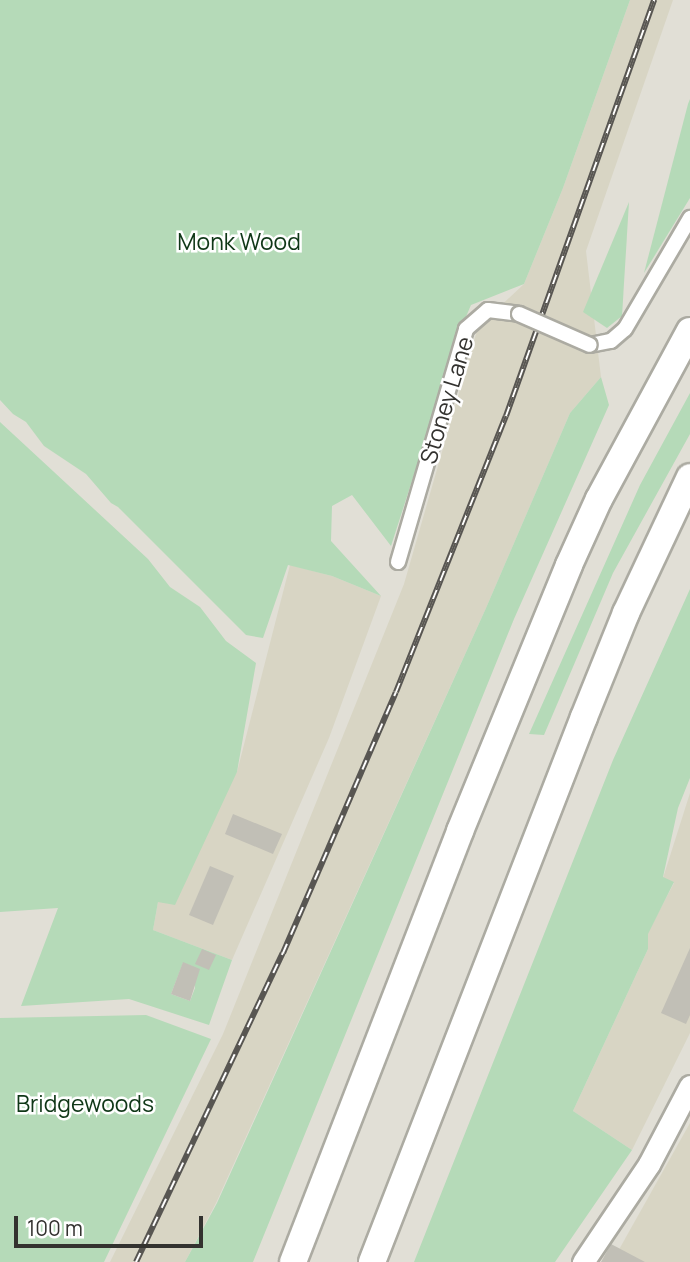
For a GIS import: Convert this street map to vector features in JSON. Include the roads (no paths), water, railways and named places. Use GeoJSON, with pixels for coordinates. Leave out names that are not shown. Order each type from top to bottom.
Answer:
{"type":"FeatureCollection","features":[{"type":"Feature","properties":{"kind":"highway"},"geometry":{"type":"LineString","coordinates":[[293,1262],[460,831],[569,565],[599,499],[690,331]]}},
{"type":"Feature","properties":{"kind":"highway"},"geometry":{"type":"LineString","coordinates":[[372,1262],[588,706],[637,588],[690,477]]}},
{"type":"Feature","properties":{"kind":"main road"},"geometry":{"type":"LineString","coordinates":[[583,1262],[649,1164],[690,1087]]}},
{"type":"Feature","properties":{"kind":"street","name":"Stoney Lane"},"geometry":{"type":"LineString","coordinates":[[398,562],[466,329],[488,310],[519,314],[590,345],[611,341],[625,329],[690,218]]}},
{"type":"Feature","properties":{"kind":"railway"},"geometry":{"type":"LineString","coordinates":[[136,1262],[283,953],[396,692],[506,416],[654,0]]}},
{"type":"Feature","properties":{"kind":"park label","name":"Monk Wood"},"geometry":{"type":"Point","coordinates":[239,241]}},
{"type":"Feature","properties":{"kind":"park label","name":"Bridgewoods"},"geometry":{"type":"Point","coordinates":[85,1103]}}]}
